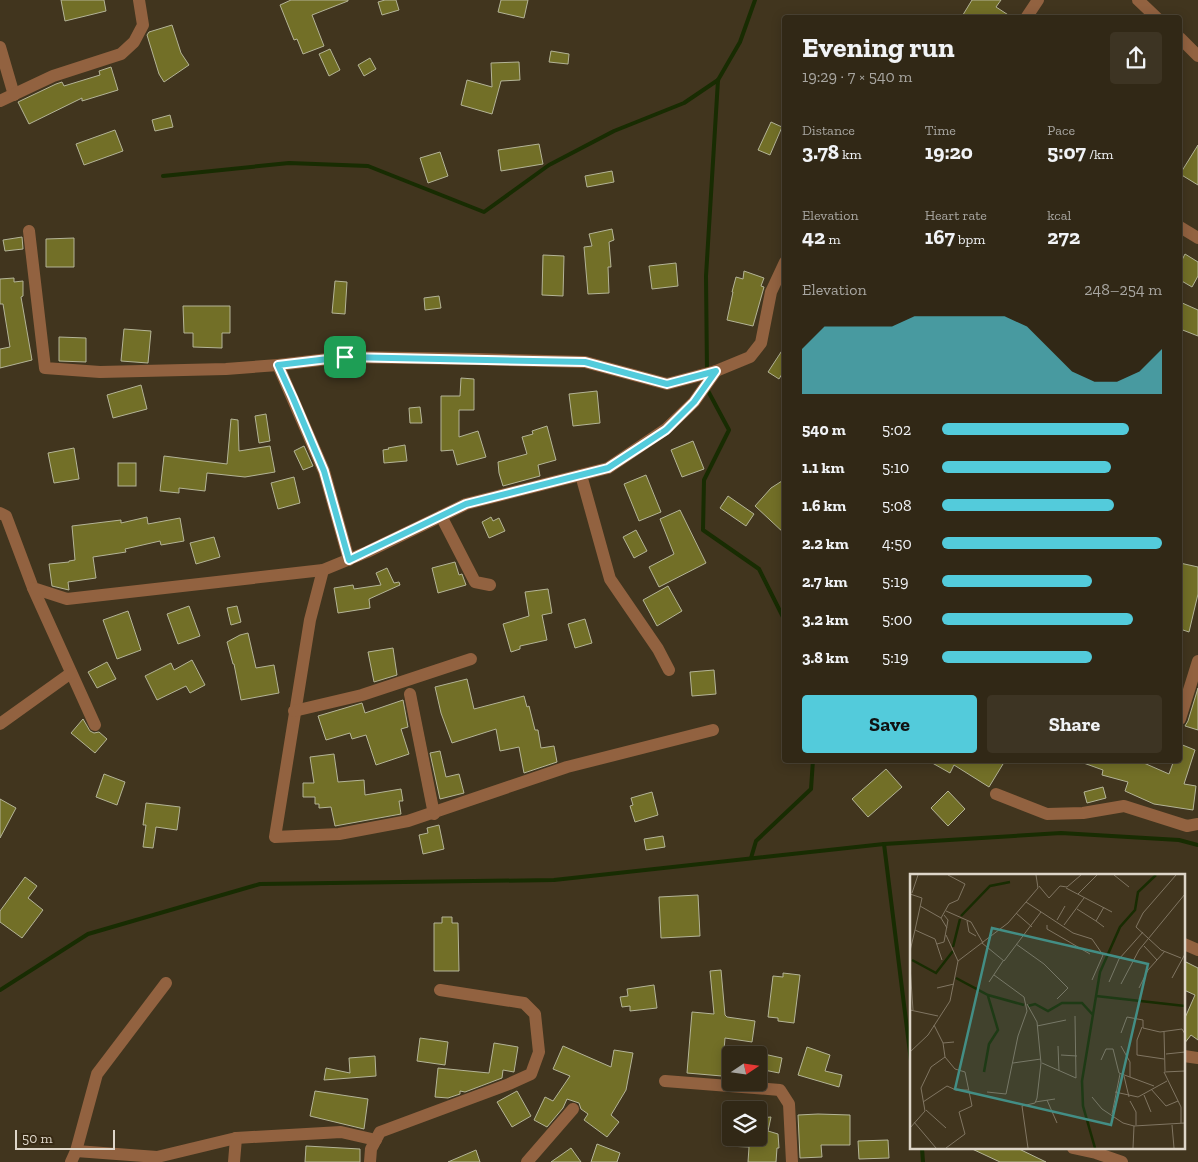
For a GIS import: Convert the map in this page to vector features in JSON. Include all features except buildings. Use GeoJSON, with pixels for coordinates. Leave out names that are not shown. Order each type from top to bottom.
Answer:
{"type":"FeatureCollection","features":[{"type":"Feature","properties":{"kind":"street"},"geometry":{"type":"LineString","coordinates":[[0,101],[53,76],[121,54],[134,42],[143,25],[138,0]]}},
{"type":"Feature","properties":{"kind":"street"},"geometry":{"type":"LineString","coordinates":[[1028,15],[1038,0]]}},
{"type":"Feature","properties":{"kind":"street"},"geometry":{"type":"LineString","coordinates":[[1138,0],[1154,15]]}},
{"type":"Feature","properties":{"kind":"street"},"geometry":{"type":"LineString","coordinates":[[1182,40],[1198,56]]}},
{"type":"Feature","properties":{"kind":"street"},"geometry":{"type":"LineString","coordinates":[[0,47],[14,95]]}},
{"type":"Feature","properties":{"kind":"street"},"geometry":{"type":"LineString","coordinates":[[1182,228],[1198,238]]}},
{"type":"Feature","properties":{"kind":"street"},"geometry":{"type":"LineString","coordinates":[[29,230],[44,368],[100,372],[226,369],[345,357],[585,362],[667,384],[716,371],[750,357],[761,343],[771,292],[782,268]]}},
{"type":"Feature","properties":{"kind":"street"},"geometry":{"type":"LineString","coordinates":[[278,365],[324,471],[349,560]]}},
{"type":"Feature","properties":{"kind":"street"},"geometry":{"type":"LineString","coordinates":[[33,588],[67,599],[323,570],[349,560],[466,504],[608,468],[666,430],[694,402],[716,371]]}},
{"type":"Feature","properties":{"kind":"street"},"geometry":{"type":"LineString","coordinates":[[580,475],[610,579],[658,649],[669,670]]}},
{"type":"Feature","properties":{"kind":"street"},"geometry":{"type":"LineString","coordinates":[[0,513],[6,516],[33,588],[94,725]]}},
{"type":"Feature","properties":{"kind":"street"},"geometry":{"type":"LineString","coordinates":[[441,516],[475,582],[490,585]]}},
{"type":"Feature","properties":{"kind":"street"},"geometry":{"type":"LineString","coordinates":[[323,570],[310,620],[275,837],[339,834],[408,821],[434,814],[567,767],[713,730]]}},
{"type":"Feature","properties":{"kind":"street"},"geometry":{"type":"LineString","coordinates":[[294,711],[362,696],[471,659]]}},
{"type":"Feature","properties":{"kind":"street"},"geometry":{"type":"LineString","coordinates":[[1182,713],[1198,662]]}},
{"type":"Feature","properties":{"kind":"street"},"geometry":{"type":"LineString","coordinates":[[0,724],[71,673]]}},
{"type":"Feature","properties":{"kind":"street"},"geometry":{"type":"LineString","coordinates":[[410,694],[434,814]]}},
{"type":"Feature","properties":{"kind":"street"},"geometry":{"type":"LineString","coordinates":[[996,794],[1047,814],[1083,813],[1124,806],[1187,826],[1198,824]]}},
{"type":"Feature","properties":{"kind":"street"},"geometry":{"type":"LineString","coordinates":[[1186,945],[1198,950]]}},
{"type":"Feature","properties":{"kind":"street"},"geometry":{"type":"LineString","coordinates":[[166,983],[97,1074],[74,1157],[157,1157],[236,1138],[341,1132],[376,1140]]}},
{"type":"Feature","properties":{"kind":"street"},"geometry":{"type":"LineString","coordinates":[[370,1162],[371,1149],[380,1132],[531,1074],[539,1052],[535,1014],[524,1003],[440,990]]}},
{"type":"Feature","properties":{"kind":"street"},"geometry":{"type":"LineString","coordinates":[[665,1081],[780,1090],[789,1104],[792,1162]]}},
{"type":"Feature","properties":{"kind":"street"},"geometry":{"type":"LineString","coordinates":[[527,1162],[573,1108]]}},
{"type":"Feature","properties":{"kind":"street"},"geometry":{"type":"LineString","coordinates":[[234,1162],[236,1138]]}},
{"type":"Feature","properties":{"kind":"street"},"geometry":{"type":"LineString","coordinates":[[1082,1150],[1122,1162]]}},
{"type":"Feature","properties":{"kind":"waterway"},"geometry":{"type":"LineString","coordinates":[[707,372],[706,276],[718,80],[740,42],[755,0]]}},
{"type":"Feature","properties":{"kind":"waterway"},"geometry":{"type":"LineString","coordinates":[[163,176],[289,163],[368,166],[484,212],[549,165],[614,131],[684,103],[718,80]]}},
{"type":"Feature","properties":{"kind":"waterway"},"geometry":{"type":"LineString","coordinates":[[707,389],[729,430],[704,480],[703,530],[759,569],[782,615]]}},
{"type":"Feature","properties":{"kind":"waterway"},"geometry":{"type":"LineString","coordinates":[[751,858],[756,841],[811,789],[813,763]]}},
{"type":"Feature","properties":{"kind":"waterway"},"geometry":{"type":"LineString","coordinates":[[0,990],[88,934],[260,884],[554,880],[884,844],[1061,833],[1179,840],[1198,845]]}},
{"type":"Feature","properties":{"kind":"waterway"},"geometry":{"type":"LineString","coordinates":[[884,844],[910,1053]]}},
{"type":"Feature","properties":{"kind":"waterway"},"geometry":{"type":"LineString","coordinates":[[922,1150],[923,1162]]}},
{"type":"Feature","properties":{"kind":"route"},"geometry":{"type":"LineString","coordinates":[[345,357],[585,362],[667,384],[716,371],[694,402],[666,430],[608,468],[466,504],[349,560],[324,471],[278,365],[345,357]]}}]}
